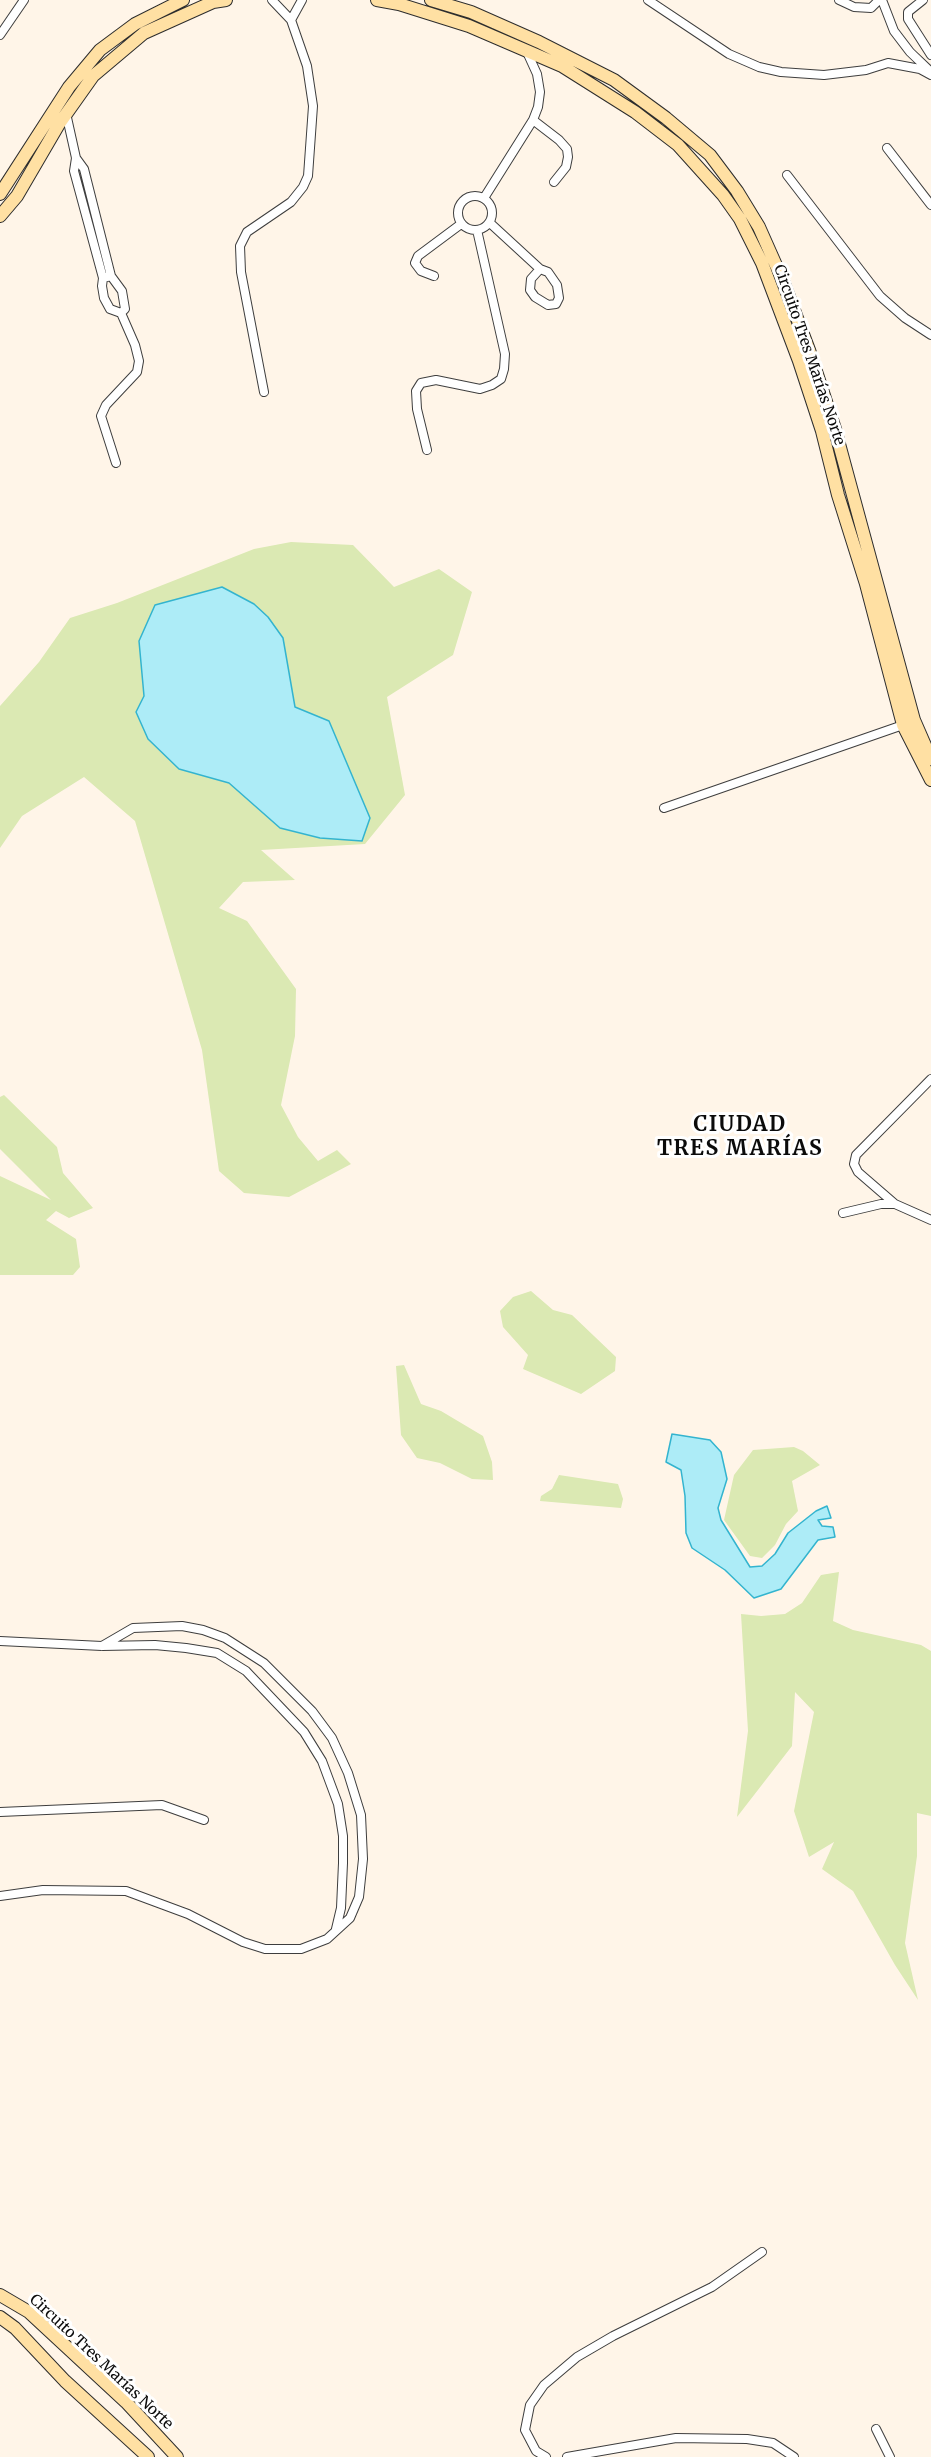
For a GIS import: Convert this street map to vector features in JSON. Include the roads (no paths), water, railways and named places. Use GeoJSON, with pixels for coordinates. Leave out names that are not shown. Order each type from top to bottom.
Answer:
{"type":"FeatureCollection","features":[{"type":"Feature","properties":{"kind":"street"},"geometry":{"type":"LineString","coordinates":[[0,35],[24,0]]}},
{"type":"Feature","properties":{"kind":"street"},"geometry":{"type":"LineString","coordinates":[[17,196],[2,191],[69,87],[100,51],[135,24],[183,0]]}},
{"type":"Feature","properties":{"kind":"street"},"geometry":{"type":"LineString","coordinates":[[0,216],[17,196],[66,113],[93,76],[144,33],[213,2],[226,0]]}},
{"type":"Feature","properties":{"kind":"street"},"geometry":{"type":"LineString","coordinates":[[264,392],[241,272],[240,246],[247,232],[291,202],[303,187],[308,176],[313,106],[308,66],[291,20],[272,0]]}},
{"type":"Feature","properties":{"kind":"street"},"geometry":{"type":"LineString","coordinates":[[291,20],[302,0]]}},
{"type":"Feature","properties":{"kind":"street","name":"Circuito Tres Marías Norte"},"geometry":{"type":"LineString","coordinates":[[376,0],[399,2],[469,26],[562,66],[636,112],[678,145],[723,195],[740,219],[762,263],[799,362],[822,431],[903,725],[931,780]]}},
{"type":"Feature","properties":{"kind":"street","name":"Circuito Tres Marías Norte"},"geometry":{"type":"LineString","coordinates":[[432,0],[471,12],[539,42],[614,80],[666,118],[710,155],[759,227],[783,281],[835,429],[914,720],[931,759]]}},
{"type":"Feature","properties":{"kind":"street"},"geometry":{"type":"LineString","coordinates":[[653,0],[729,54],[759,67],[782,72],[824,75],[866,70],[888,63],[906,65],[931,74]]}},
{"type":"Feature","properties":{"kind":"street"},"geometry":{"type":"LineString","coordinates":[[839,0],[854,7],[871,8],[880,0],[894,32],[909,52],[931,74]]}},
{"type":"Feature","properties":{"kind":"street"},"geometry":{"type":"LineString","coordinates":[[923,0],[908,12],[908,19],[931,55]]}},
{"type":"Feature","properties":{"kind":"street"},"geometry":{"type":"LineString","coordinates":[[484,198],[533,120],[538,107],[540,92],[537,74],[531,55],[524,49]]}},
{"type":"Feature","properties":{"kind":"street"},"geometry":{"type":"LineString","coordinates":[[66,113],[76,158],[84,169],[107,277],[122,291],[125,302],[125,309],[122,313]]}},
{"type":"Feature","properties":{"kind":"street"},"geometry":{"type":"LineString","coordinates":[[533,120],[567,149],[566,167],[554,182]]}},
{"type":"Feature","properties":{"kind":"street"},"geometry":{"type":"LineString","coordinates":[[54,132],[72,141]]}},
{"type":"Feature","properties":{"kind":"street"},"geometry":{"type":"LineString","coordinates":[[887,148],[931,205]]}},
{"type":"Feature","properties":{"kind":"street"},"geometry":{"type":"LineString","coordinates":[[787,175],[880,296],[905,318],[931,335]]}},
{"type":"Feature","properties":{"kind":"street"},"geometry":{"type":"LineString","coordinates":[[472,196],[484,198],[491,206],[490,222],[481,230],[468,229],[461,224],[458,211],[461,202],[472,196]]}},
{"type":"Feature","properties":{"kind":"street"},"geometry":{"type":"LineString","coordinates":[[490,222],[540,269]]}},
{"type":"Feature","properties":{"kind":"street"},"geometry":{"type":"LineString","coordinates":[[435,276],[421,271],[416,263],[418,256],[461,224]]}},
{"type":"Feature","properties":{"kind":"street"},"geometry":{"type":"LineString","coordinates":[[427,450],[417,409],[416,391],[421,383],[436,380],[480,389],[492,386],[501,379],[504,369],[505,354],[477,230]]}},
{"type":"Feature","properties":{"kind":"street"},"geometry":{"type":"LineString","coordinates":[[107,277],[102,286],[104,298],[110,309],[122,313],[139,361],[137,372],[106,405],[101,416],[116,463]]}},
{"type":"Feature","properties":{"kind":"street"},"geometry":{"type":"LineString","coordinates":[[822,431],[835,429]]}},
{"type":"Feature","properties":{"kind":"street"},"geometry":{"type":"LineString","coordinates":[[664,808],[903,725]]}},
{"type":"Feature","properties":{"kind":"street"},"geometry":{"type":"LineString","coordinates":[[931,1079],[856,1155],[854,1164],[858,1172],[895,1204],[931,1220]]}},
{"type":"Feature","properties":{"kind":"street"},"geometry":{"type":"LineString","coordinates":[[843,1213],[881,1204],[895,1204]]}},
{"type":"Feature","properties":{"kind":"street"},"geometry":{"type":"LineString","coordinates":[[0,1896],[43,1890],[126,1891],[188,1914],[243,1942],[265,1949],[301,1949],[327,1939],[350,1918],[359,1897],[363,1859],[361,1815],[348,1773],[332,1738],[312,1711],[264,1663],[225,1638],[182,1626],[133,1628],[102,1646]]}},
{"type":"Feature","properties":{"kind":"street"},"geometry":{"type":"LineString","coordinates":[[0,1641],[102,1646],[155,1645],[217,1653],[246,1671],[304,1732],[322,1761],[338,1804],[343,1836],[343,1863],[342,1908],[336,1930]]}},
{"type":"Feature","properties":{"kind":"street"},"geometry":{"type":"LineString","coordinates":[[0,1812],[162,1805],[204,1820]]}},
{"type":"Feature","properties":{"kind":"street"},"geometry":{"type":"LineString","coordinates":[[546,2457],[536,2451],[525,2430],[530,2405],[544,2385],[577,2357],[613,2336],[712,2287],[762,2252]]}},
{"type":"Feature","properties":{"kind":"street","name":"Circuito Tres Marías Norte"},"geometry":{"type":"LineString","coordinates":[[0,2295],[29,2312],[126,2403],[177,2457]]}},
{"type":"Feature","properties":{"kind":"street"},"geometry":{"type":"LineString","coordinates":[[0,2317],[15,2328],[65,2381],[148,2457]]}},
{"type":"Feature","properties":{"kind":"street"},"geometry":{"type":"LineString","coordinates":[[876,2429],[890,2457]]}},
{"type":"Feature","properties":{"kind":"street"},"geometry":{"type":"LineString","coordinates":[[567,2457],[676,2438],[747,2439],[773,2443],[794,2457]]}},
{"type":"Feature","properties":{"kind":"water"},"geometry":{"type":"Polygon","coordinates":[[[222,587],[254,604],[268,617],[283,638],[295,707],[329,721],[370,818],[362,841],[320,838],[280,828],[229,783],[179,769],[148,739],[136,712],[144,696],[139,641],[155,605],[222,587]]]}},
{"type":"Feature","properties":{"kind":"water"},"geometry":{"type":"Polygon","coordinates":[[[672,1434],[710,1440],[721,1452],[727,1479],[718,1508],[721,1520],[750,1567],[762,1566],[775,1554],[788,1533],[816,1511],[827,1506],[831,1518],[818,1520],[822,1526],[833,1527],[835,1537],[818,1540],[781,1589],[754,1598],[725,1570],[692,1548],[686,1533],[685,1496],[681,1470],[666,1462],[672,1434]]]}},
{"type":"Feature","properties":{"kind":"district","name":"CIUDAD TRES MARÍAS"},"geometry":{"type":"Point","coordinates":[740,1137]}}]}
